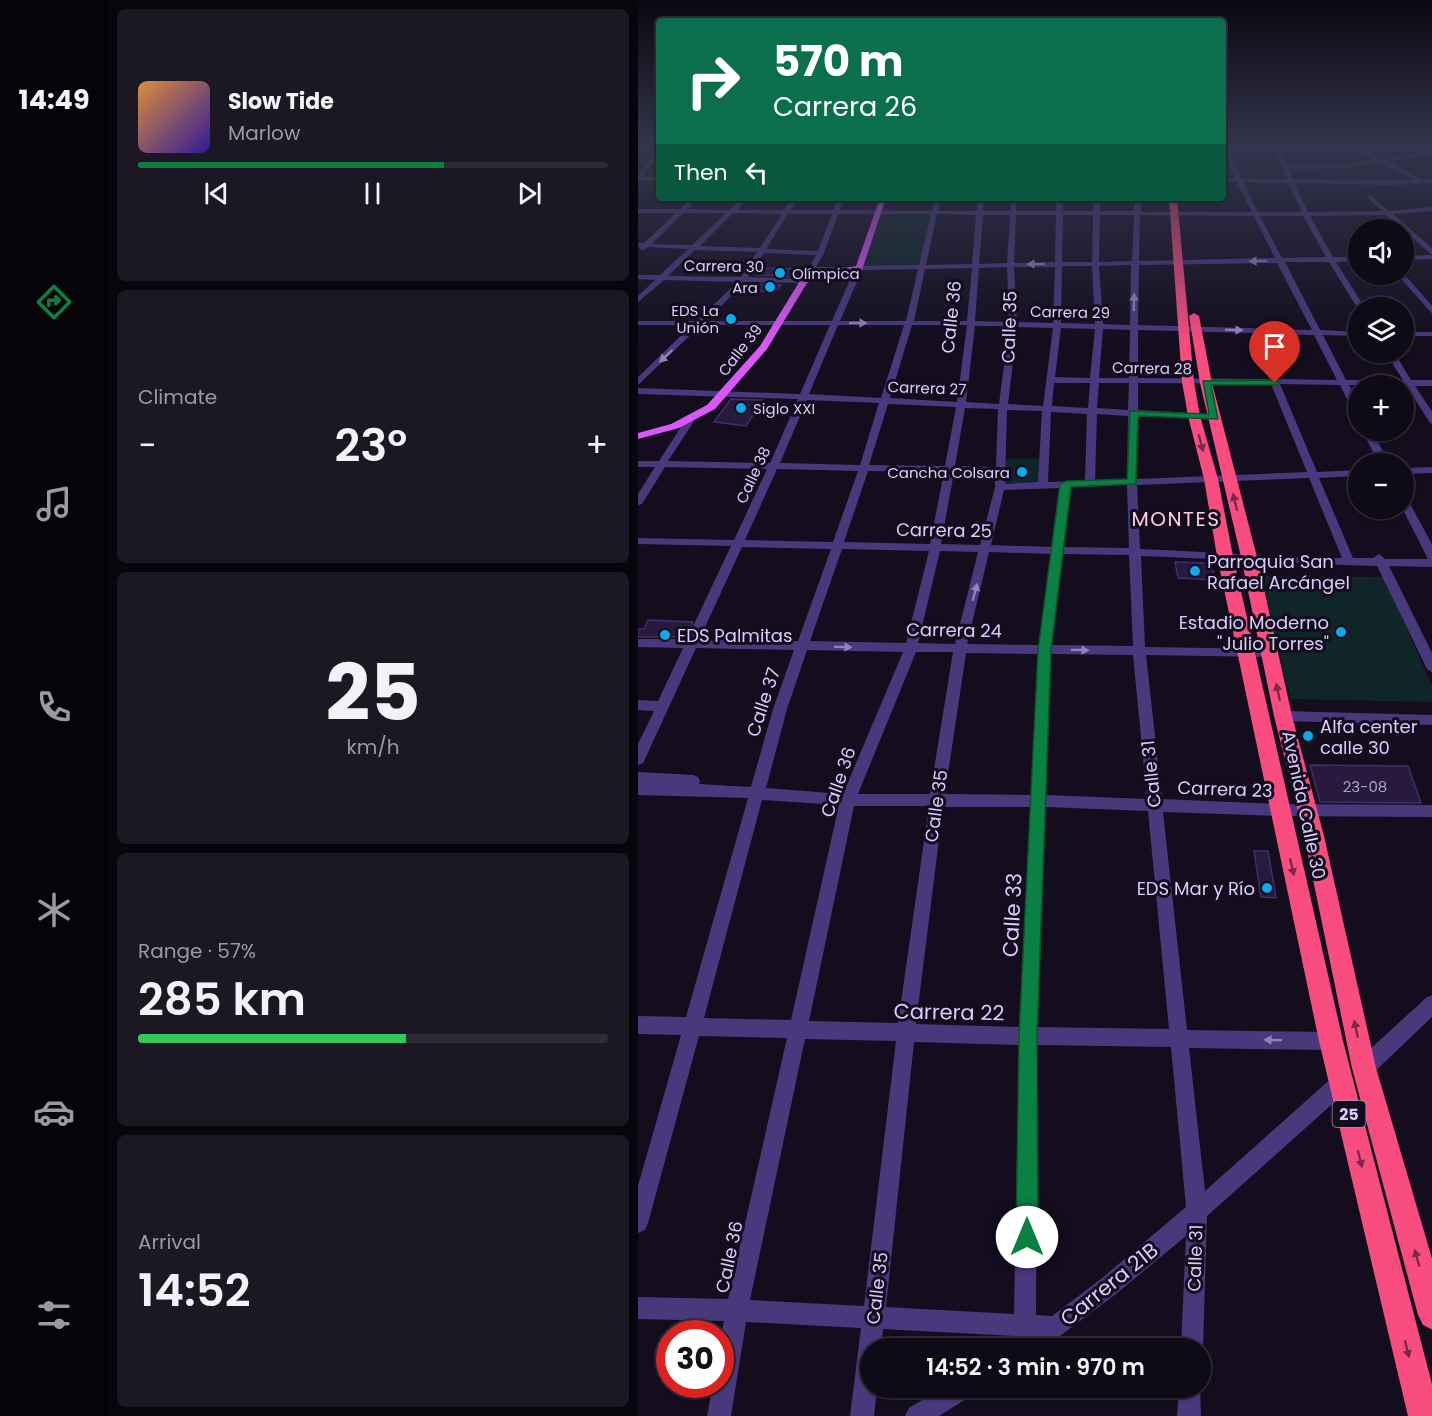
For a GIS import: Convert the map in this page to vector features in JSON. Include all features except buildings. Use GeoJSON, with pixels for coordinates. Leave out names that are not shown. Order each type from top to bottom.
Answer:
{"type":"FeatureCollection","features":[{"type":"Feature","properties":{"kind":"highway","name":"Avenida Calle 30"},"geometry":{"type":"LineString","coordinates":[[1180,214],[1190,329],[1188,382],[1194,416],[1211,479],[1224,556],[1331,1041],[1424,1416]]}},
{"type":"Feature","properties":{"kind":"highway","name":"Avenida Calle 30"},"geometry":{"type":"LineString","coordinates":[[1190,329],[1206,383],[1249,556],[1283,716],[1307,810],[1364,1068],[1433,1315]]}},
{"type":"Feature","properties":{"kind":"main road","name":"Calle 38"},"geometry":{"type":"LineString","coordinates":[[859,268],[878,213]]}},
{"type":"Feature","properties":{"kind":"main road","name":"Carrera 30"},"geometry":{"type":"LineString","coordinates":[[804,281],[843,269],[859,268]]}},
{"type":"Feature","properties":{"kind":"main road","name":"Calle 39"},"geometry":{"type":"LineString","coordinates":[[689,420],[711,408],[764,347],[804,281]]}},
{"type":"Feature","properties":{"kind":"main road"},"geometry":{"type":"LineString","coordinates":[[638,436],[689,420]]}},
{"type":"Feature","properties":{"kind":"street"},"geometry":{"type":"LineString","coordinates":[[638,253],[642,245],[680,213]]}},
{"type":"Feature","properties":{"kind":"street"},"geometry":{"type":"LineString","coordinates":[[638,300],[729,213]]}},
{"type":"Feature","properties":{"kind":"street"},"geometry":{"type":"LineString","coordinates":[[638,382],[743,280],[785,213]]}},
{"type":"Feature","properties":{"kind":"street","name":"Calle 39"},"geometry":{"type":"LineString","coordinates":[[804,281],[821,253],[835,213]]}},
{"type":"Feature","properties":{"kind":"street","name":"Calle 37"},"geometry":{"type":"LineString","coordinates":[[638,1223],[780,709],[864,467],[910,323],[935,213]]}},
{"type":"Feature","properties":{"kind":"street","name":"Calle 36"},"geometry":{"type":"LineString","coordinates":[[719,1416],[737,1310],[848,800],[911,648],[935,548],[961,404],[981,213]]}},
{"type":"Feature","properties":{"kind":"street","name":"Calle 35"},"geometry":{"type":"LineString","coordinates":[[862,1416],[906,1033],[937,799],[960,648],[1000,487],[1003,406],[1013,324],[1010,265],[1012,213]]}},
{"type":"Feature","properties":{"kind":"street"},"geometry":{"type":"LineString","coordinates":[[1016,213],[1379,213]]}},
{"type":"Feature","properties":{"kind":"street"},"geometry":{"type":"LineString","coordinates":[[1385,213],[1433,255]]}},
{"type":"Feature","properties":{"kind":"street"},"geometry":{"type":"LineString","coordinates":[[1043,485],[1047,408],[1057,325],[1060,214]]}},
{"type":"Feature","properties":{"kind":"street"},"geometry":{"type":"LineString","coordinates":[[1090,483],[1092,411],[1099,326],[1095,264],[1097,214]]}},
{"type":"Feature","properties":{"kind":"street","name":"Calle 31"},"geometry":{"type":"LineString","coordinates":[[1137,214],[1134,263],[1132,482],[1137,552],[1139,651],[1197,1212],[1192,1338]]}},
{"type":"Feature","properties":{"kind":"street"},"geometry":{"type":"LineString","coordinates":[[1256,214],[1348,393]]}},
{"type":"Feature","properties":{"kind":"street"},"geometry":{"type":"LineString","coordinates":[[1305,214],[1330,260],[1354,297]]}},
{"type":"Feature","properties":{"kind":"street"},"geometry":{"type":"LineString","coordinates":[[642,245],[821,253]]}},
{"type":"Feature","properties":{"kind":"street"},"geometry":{"type":"LineString","coordinates":[[1414,257],[1433,255]]}},
{"type":"Feature","properties":{"kind":"street","name":"Carrera 30"},"geometry":{"type":"LineString","coordinates":[[859,268],[1348,259]]}},
{"type":"Feature","properties":{"kind":"street","name":"Calle 38"},"geometry":{"type":"LineString","coordinates":[[638,759],[774,465],[859,268]]}},
{"type":"Feature","properties":{"kind":"street","name":"Carrera 30"},"geometry":{"type":"LineString","coordinates":[[819,269],[843,269]]}},
{"type":"Feature","properties":{"kind":"street","name":"Carrera 30"},"geometry":{"type":"LineString","coordinates":[[638,277],[804,281]]}},
{"type":"Feature","properties":{"kind":"street"},"geometry":{"type":"LineString","coordinates":[[1409,285],[1433,313]]}},
{"type":"Feature","properties":{"kind":"street","name":"Carrera 29"},"geometry":{"type":"LineString","coordinates":[[638,323],[971,323],[1348,334]]}},
{"type":"Feature","properties":{"kind":"street"},"geometry":{"type":"LineString","coordinates":[[1256,331],[1347,559]]}},
{"type":"Feature","properties":{"kind":"street"},"geometry":{"type":"LineString","coordinates":[[1429,334],[1433,343]]}},
{"type":"Feature","properties":{"kind":"street","name":"Carrera 28"},"geometry":{"type":"LineString","coordinates":[[1051,380],[1348,383]]}},
{"type":"Feature","properties":{"kind":"street","name":"Carrera 28"},"geometry":{"type":"LineString","coordinates":[[1414,383],[1433,383]]}},
{"type":"Feature","properties":{"kind":"street","name":"Carrera 27"},"geometry":{"type":"LineString","coordinates":[[638,391],[724,393],[1214,417]]}},
{"type":"Feature","properties":{"kind":"street"},"geometry":{"type":"LineString","coordinates":[[1414,392],[1433,421]]}},
{"type":"Feature","properties":{"kind":"street","name":"Calle 39"},"geometry":{"type":"LineString","coordinates":[[638,502],[689,420]]}},
{"type":"Feature","properties":{"kind":"street"},"geometry":{"type":"LineString","coordinates":[[638,464],[1001,470]]}},
{"type":"Feature","properties":{"kind":"street"},"geometry":{"type":"LineString","coordinates":[[1414,471],[1433,470]]}},
{"type":"Feature","properties":{"kind":"street"},"geometry":{"type":"LineString","coordinates":[[1000,487],[1348,473]]}},
{"type":"Feature","properties":{"kind":"street","name":"Calle 33"},"geometry":{"type":"LineString","coordinates":[[1026,1338],[1028,1036],[1040,801],[1044,650],[1066,484]]}},
{"type":"Feature","properties":{"kind":"street"},"geometry":{"type":"LineString","coordinates":[[1413,519],[1432,557]]}},
{"type":"Feature","properties":{"kind":"street","name":"Carrera 25"},"geometry":{"type":"LineString","coordinates":[[638,541],[1137,552],[1249,556],[1270,560],[1432,557]]}},
{"type":"Feature","properties":{"kind":"street"},"geometry":{"type":"LineString","coordinates":[[1380,559],[1433,669]]}},
{"type":"Feature","properties":{"kind":"street","name":"Carrera 25"},"geometry":{"type":"LineString","coordinates":[[1380,559],[1433,563]]}},
{"type":"Feature","properties":{"kind":"street","name":"Carrera 24"},"geometry":{"type":"LineString","coordinates":[[638,643],[1270,653]]}},
{"type":"Feature","properties":{"kind":"street"},"geometry":{"type":"LineString","coordinates":[[638,705],[662,706]]}},
{"type":"Feature","properties":{"kind":"street"},"geometry":{"type":"LineString","coordinates":[[1283,716],[1433,720]]}},
{"type":"Feature","properties":{"kind":"street","name":"Carrera 23"},"geometry":{"type":"LineString","coordinates":[[638,778],[848,800],[937,799],[1280,810],[1433,811]]}},
{"type":"Feature","properties":{"kind":"street","name":"Carrera 23"},"geometry":{"type":"LineString","coordinates":[[638,789],[759,791]]}},
{"type":"Feature","properties":{"kind":"street"},"geometry":{"type":"LineString","coordinates":[[1364,1068],[1433,1003]]}},
{"type":"Feature","properties":{"kind":"street","name":"Carrera 22"},"geometry":{"type":"LineString","coordinates":[[638,1025],[799,1031],[1331,1041]]}},
{"type":"Feature","properties":{"kind":"street","name":"Carrera 21B"},"geometry":{"type":"LineString","coordinates":[[1032,1338],[1056,1327],[1197,1212],[1341,1083]]}},
{"type":"Feature","properties":{"kind":"street"},"geometry":{"type":"LineString","coordinates":[[638,1308],[737,1310],[874,1319],[1005,1338]]}},
{"type":"Feature","properties":{"kind":"street"},"geometry":{"type":"LineString","coordinates":[[917,1416],[947,1398]]}},
{"type":"Feature","properties":{"kind":"street"},"geometry":{"type":"LineString","coordinates":[[1189,1416],[1190,1398]]}},
{"type":"Feature","properties":{"kind":"green space"},"geometry":{"type":"Polygon","coordinates":[[[878,213],[935,213],[923,266],[859,268],[878,213]]]}},
{"type":"Feature","properties":{"kind":"green space","name":"Cancha Colsara"},"geometry":{"type":"Polygon","coordinates":[[[1044,458],[1043,485],[1000,487],[1002,459],[1044,458]]]}},
{"type":"Feature","properties":{"kind":"green space","name":"Estadio Moderno \"Julio Torres\""},"geometry":{"type":"Polygon","coordinates":[[[1261,576],[1384,577],[1432,686],[1432,702],[1291,699],[1261,576]]]}},
{"type":"Feature","properties":{"kind":"place","name":"Olímpica"},"geometry":{"type":"Point","coordinates":[780,273]}},
{"type":"Feature","properties":{"kind":"place","name":"Ara"},"geometry":{"type":"Point","coordinates":[770,287]}},
{"type":"Feature","properties":{"kind":"place","name":"EDS La Unión"},"geometry":{"type":"Point","coordinates":[731,319]}},
{"type":"Feature","properties":{"kind":"place","name":"Siglo XXI"},"geometry":{"type":"Point","coordinates":[741,408]}},
{"type":"Feature","properties":{"kind":"place","name":"Cancha Colsara"},"geometry":{"type":"Point","coordinates":[1022,472]}},
{"type":"Feature","properties":{"kind":"place","name":"Parroquia San Rafael Arcángel"},"geometry":{"type":"Point","coordinates":[1195,571]}},
{"type":"Feature","properties":{"kind":"place","name":"Estadio Moderno \"Julio Torres\""},"geometry":{"type":"Point","coordinates":[1341,632]}},
{"type":"Feature","properties":{"kind":"place","name":"EDS Palmitas"},"geometry":{"type":"Point","coordinates":[665,635]}},
{"type":"Feature","properties":{"kind":"place","name":"Alfa center calle 30"},"geometry":{"type":"Point","coordinates":[1308,736]}},
{"type":"Feature","properties":{"kind":"place","name":"EDS Mar y Río"},"geometry":{"type":"Point","coordinates":[1267,888]}},
{"type":"Feature","properties":{"kind":"district","name":"MONTES"},"geometry":{"type":"Point","coordinates":[1176,519]}},
{"type":"Feature","properties":{"kind":"route"},"geometry":{"type":"LineString","coordinates":[[1027,1237],[1028,1036],[1040,801],[1044,650],[1066,484],[1132,482],[1133,413],[1214,417],[1206,383],[1275,383]]}}]}
